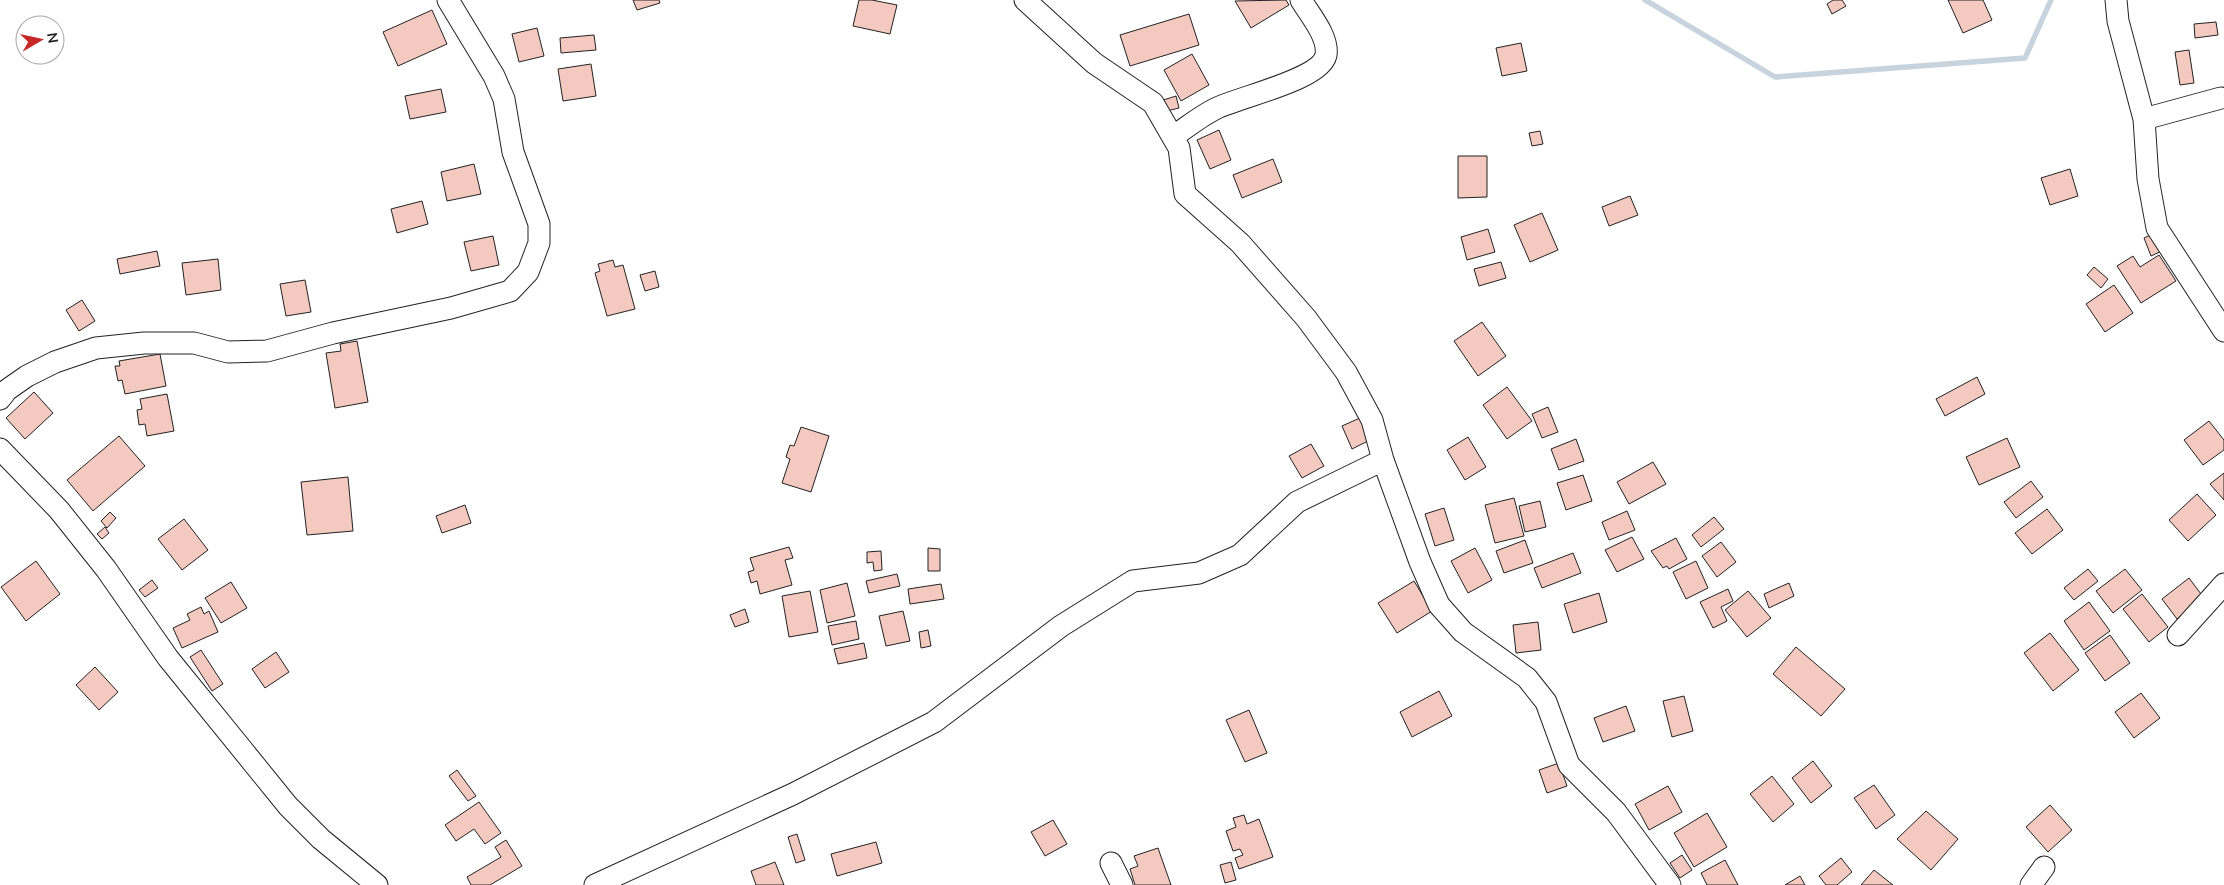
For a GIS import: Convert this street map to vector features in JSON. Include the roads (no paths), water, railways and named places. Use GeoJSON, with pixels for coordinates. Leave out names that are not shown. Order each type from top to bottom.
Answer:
{"type":"FeatureCollection","features":[{"type":"Feature","properties":{"kind":"street"},"geometry":{"type":"LineString","coordinates":[[0,399],[7,390],[27,376],[54,362],[96,348],[144,343],[194,343],[228,352],[268,350],[333,333],[451,308],[510,291],[528,272],[539,243],[539,224],[513,152],[504,98],[494,76],[448,0]]}},
{"type":"Feature","properties":{"kind":"street"},"geometry":{"type":"LineString","coordinates":[[1026,0],[1094,63],[1153,103],[1174,136],[1179,148],[1185,194],[1240,243],[1306,318],[1346,372],[1372,420],[1383,460],[1420,562],[1439,605],[1463,632],[1484,645],[1532,684],[1546,702],[1569,765],[1616,812],[1658,880]]}},
{"type":"Feature","properties":{"kind":"street"},"geometry":{"type":"LineString","coordinates":[[1174,136],[1215,109],[1288,83],[1322,64],[1326,55],[1326,41],[1301,0]]}},
{"type":"Feature","properties":{"kind":"street"},"geometry":{"type":"LineString","coordinates":[[2116,0],[2118,21],[2144,119],[2148,178],[2157,228],[2224,331]]}},
{"type":"Feature","properties":{"kind":"street"},"geometry":{"type":"LineString","coordinates":[[2144,119],[2221,98]]}},
{"type":"Feature","properties":{"kind":"street"},"geometry":{"type":"LineString","coordinates":[[0,449],[59,510],[106,569],[168,658],[288,806],[321,839],[377,885]]}},
{"type":"Feature","properties":{"kind":"street"},"geometry":{"type":"LineString","coordinates":[[595,885],[793,794],[934,722],[1061,626],[1133,581],[1199,573],[1240,555],[1297,502],[1383,460]]}},
{"type":"Feature","properties":{"kind":"street"},"geometry":{"type":"LineString","coordinates":[[2178,635],[2224,584]]}},
{"type":"Feature","properties":{"kind":"street"},"geometry":{"type":"LineString","coordinates":[[1111,863],[1122,885]]}},
{"type":"Feature","properties":{"kind":"street"},"geometry":{"type":"LineString","coordinates":[[2031,885],[2044,867]]}},
{"type":"Feature","properties":{"kind":"waterway"},"geometry":{"type":"LineString","coordinates":[[1645,0],[1775,77],[2025,58],[2051,0]]}}]}
